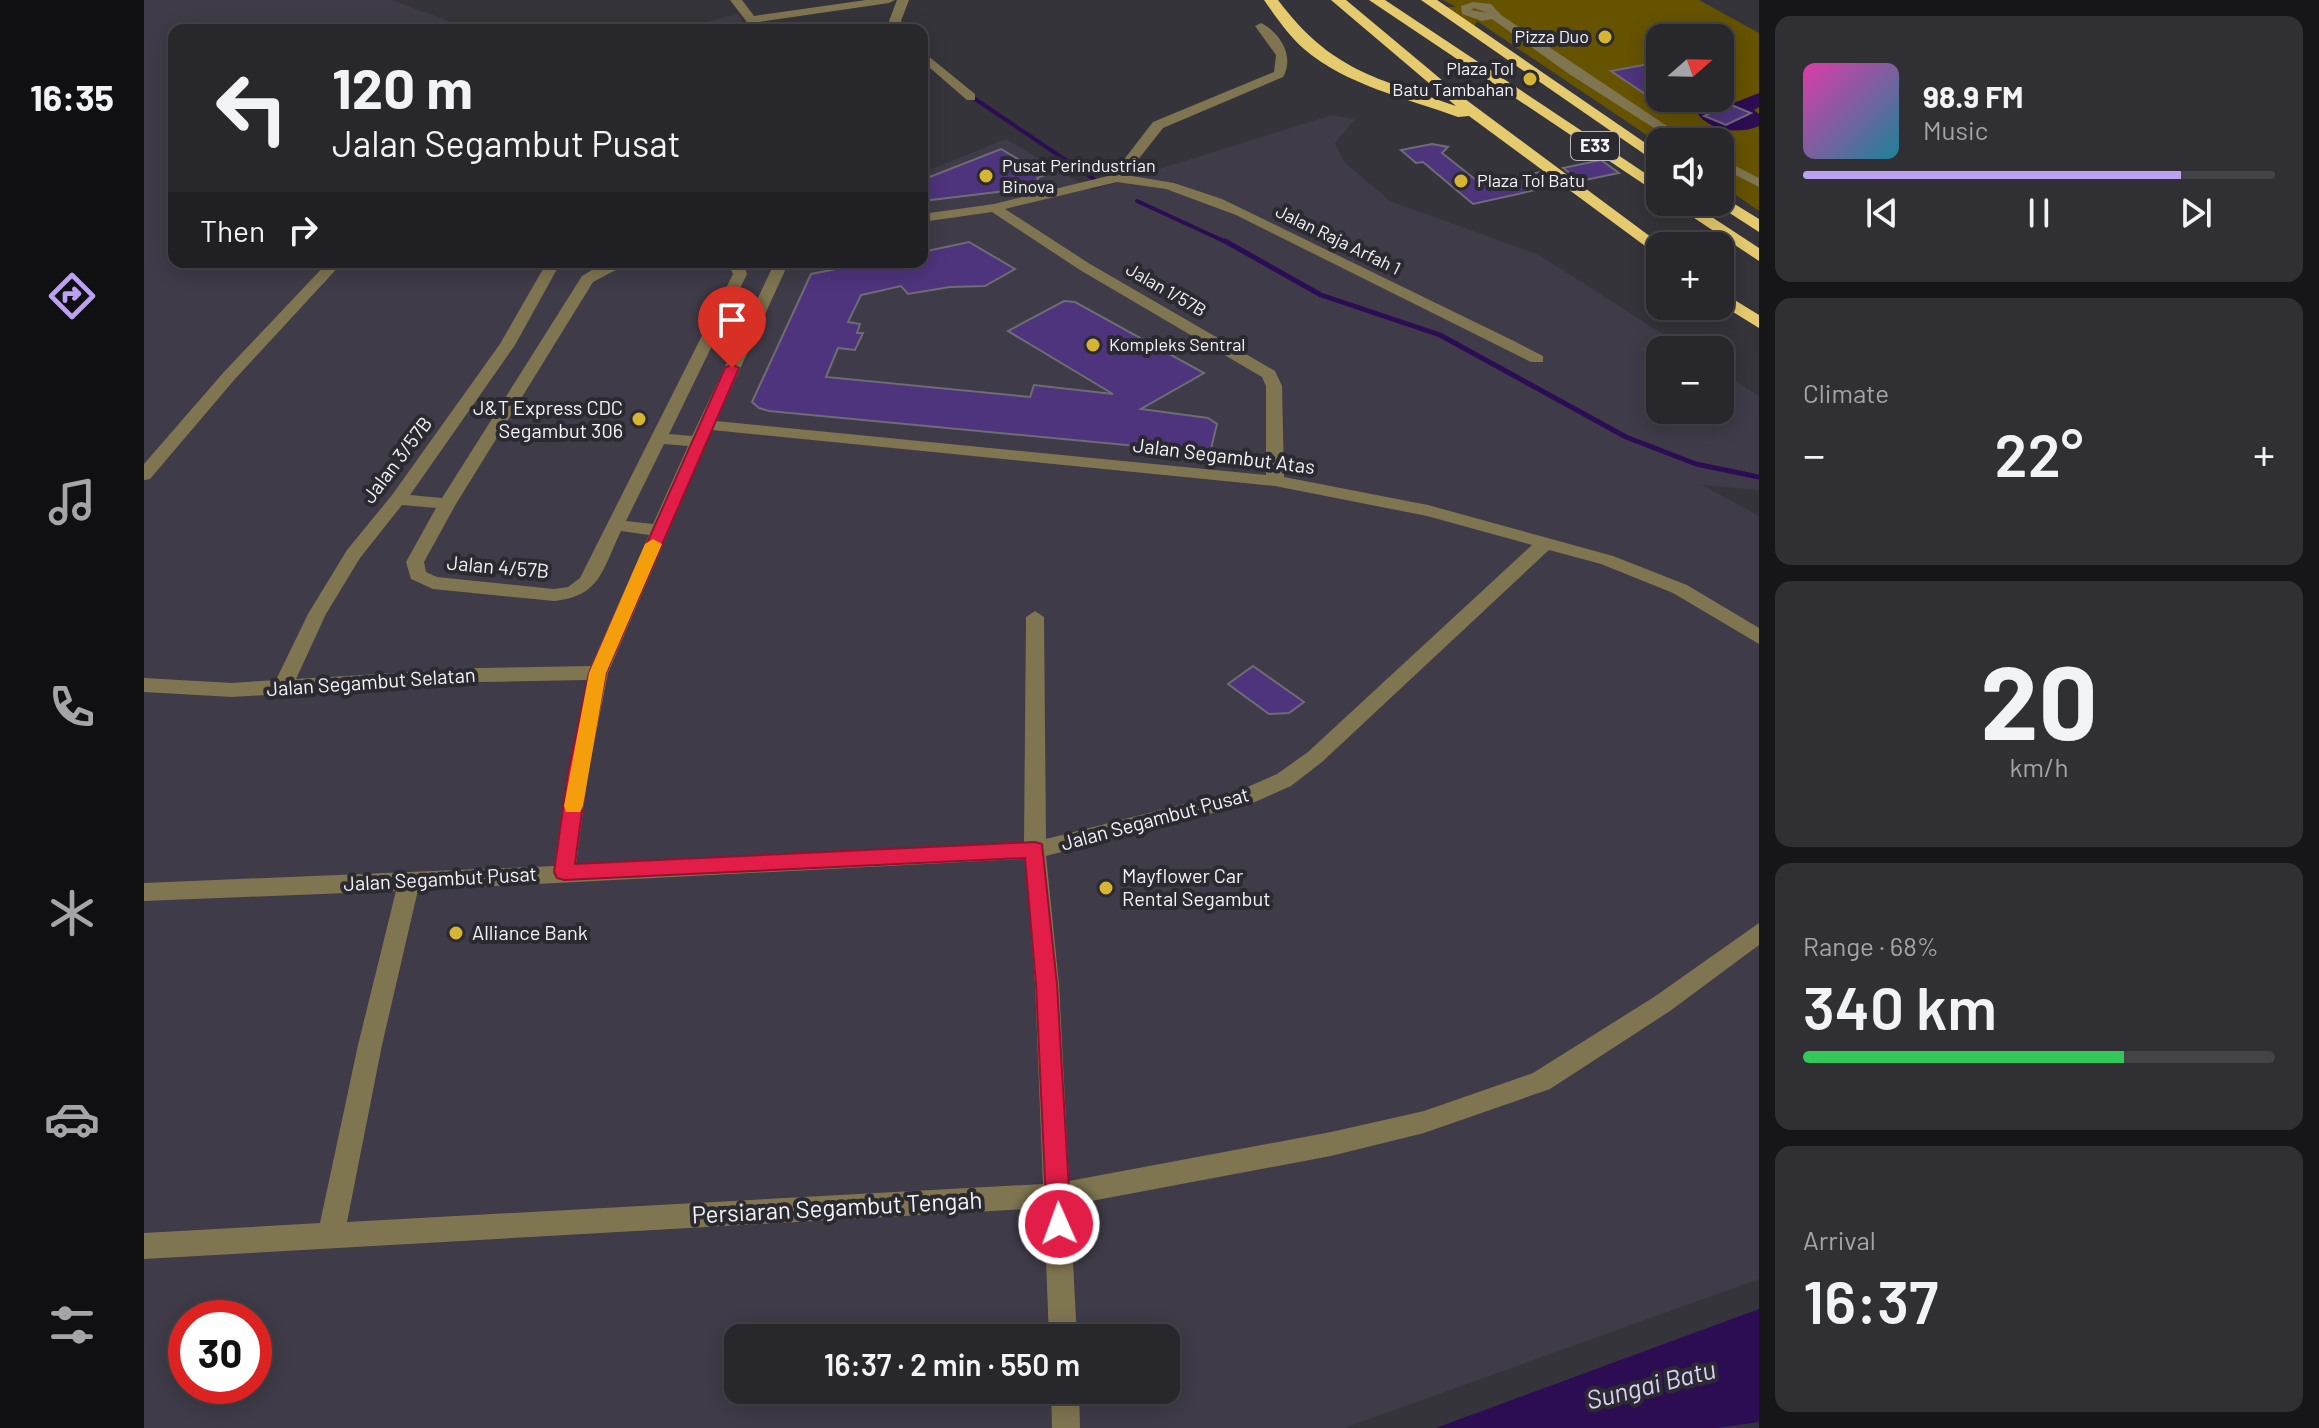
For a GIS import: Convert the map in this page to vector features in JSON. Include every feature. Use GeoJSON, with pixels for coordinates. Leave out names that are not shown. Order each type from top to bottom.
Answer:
{"type":"FeatureCollection","features":[{"type":"Feature","properties":{"kind":"highway"},"geometry":{"type":"LineString","coordinates":[[1271,0],[1310,47],[1338,65],[1486,122]]}},
{"type":"Feature","properties":{"kind":"highway","name":"E33"},"geometry":{"type":"LineString","coordinates":[[1338,0],[1486,122],[1646,242]]}},
{"type":"Feature","properties":{"kind":"highway","name":"E33"},"geometry":{"type":"LineString","coordinates":[[1376,0],[1646,181]]}},
{"type":"Feature","properties":{"kind":"highway"},"geometry":{"type":"LineString","coordinates":[[1398,0],[1529,89],[1646,179]]}},
{"type":"Feature","properties":{"kind":"highway"},"geometry":{"type":"LineString","coordinates":[[1430,1],[1489,23],[1646,150]]}},
{"type":"Feature","properties":{"kind":"highway"},"geometry":{"type":"LineString","coordinates":[[1436,25],[1626,136]]}},
{"type":"Feature","properties":{"kind":"highway"},"geometry":{"type":"LineString","coordinates":[[1734,210],[1757,226]]}},
{"type":"Feature","properties":{"kind":"highway"},"geometry":{"type":"LineString","coordinates":[[1699,216],[1759,256]]}},
{"type":"Feature","properties":{"kind":"highway"},"geometry":{"type":"LineString","coordinates":[[1734,306],[1756,322]]}},
{"type":"Feature","properties":{"kind":"street"},"geometry":{"type":"LineString","coordinates":[[736,0],[754,24]]}},
{"type":"Feature","properties":{"kind":"street"},"geometry":{"type":"LineString","coordinates":[[760,24],[889,0]]}},
{"type":"Feature","properties":{"kind":"street"},"geometry":{"type":"LineString","coordinates":[[897,24],[903,0]]}},
{"type":"Feature","properties":{"kind":"street"},"geometry":{"type":"LineString","coordinates":[[1430,1],[1467,7],[1465,10],[1468,14],[1489,23],[1663,128]]}},
{"type":"Feature","properties":{"kind":"street"},"geometry":{"type":"LineString","coordinates":[[1117,178],[1158,125],[1279,74],[1285,67],[1284,58],[1261,26]]}},
{"type":"Feature","properties":{"kind":"street"},"geometry":{"type":"LineString","coordinates":[[928,60],[971,97]]}},
{"type":"Feature","properties":{"kind":"street"},"geometry":{"type":"LineString","coordinates":[[1734,170],[1759,183]]}},
{"type":"Feature","properties":{"kind":"street","name":"Jalan Raja Arfah 1"},"geometry":{"type":"LineString","coordinates":[[994,208],[1117,178],[1150,180],[1200,193],[1464,320],[1537,359]]}},
{"type":"Feature","properties":{"kind":"street"},"geometry":{"type":"LineString","coordinates":[[928,217],[994,208]]}},
{"type":"Feature","properties":{"kind":"street"},"geometry":{"type":"LineString","coordinates":[[928,226],[984,216],[994,208]]}},
{"type":"Feature","properties":{"kind":"street","name":"Jalan 1/57B"},"geometry":{"type":"LineString","coordinates":[[994,208],[1085,267],[1269,374],[1274,386],[1275,481]]}},
{"type":"Feature","properties":{"kind":"street"},"geometry":{"type":"LineString","coordinates":[[144,475],[229,376],[330,268]]}},
{"type":"Feature","properties":{"kind":"street","name":"Jalan 3/57B"},"geometry":{"type":"LineString","coordinates":[[282,688],[317,614],[353,554],[398,499],[507,345],[551,268]]}},
{"type":"Feature","properties":{"kind":"street","name":"Jalan 4/57B"},"geometry":{"type":"LineString","coordinates":[[605,268],[587,279],[542,348],[415,562],[417,575],[433,583],[554,595],[573,593],[587,582],[740,274],[739,268]]}},
{"type":"Feature","properties":{"kind":"street"},"geometry":{"type":"LineString","coordinates":[[564,872],[578,773],[598,673],[702,433],[779,268]]}},
{"type":"Feature","properties":{"kind":"street"},"geometry":{"type":"LineString","coordinates":[[507,345],[542,348]]}},
{"type":"Feature","properties":{"kind":"street"},"geometry":{"type":"LineString","coordinates":[[694,364],[732,368]]}},
{"type":"Feature","properties":{"kind":"street","name":"Jalan Segambut Atas"},"geometry":{"type":"LineString","coordinates":[[659,438],[702,433],[1275,481],[1428,511],[1607,560],[1680,589],[1759,637]]}},
{"type":"Feature","properties":{"kind":"street"},"geometry":{"type":"LineString","coordinates":[[398,499],[447,504]]}},
{"type":"Feature","properties":{"kind":"street"},"geometry":{"type":"LineString","coordinates":[[617,525],[659,531]]}},
{"type":"Feature","properties":{"kind":"street","name":"Jalan Segambut Pusat"},"geometry":{"type":"LineString","coordinates":[[144,892],[409,882],[1035,850],[1248,796],[1284,780],[1315,757],[1546,543]]}},
{"type":"Feature","properties":{"kind":"street"},"geometry":{"type":"LineString","coordinates":[[1035,617],[1035,850],[1047,984],[1063,1324]]}},
{"type":"Feature","properties":{"kind":"street","name":"Jalan Segambut Selatan"},"geometry":{"type":"LineString","coordinates":[[144,685],[192,689],[282,688],[464,675],[598,673]]}},
{"type":"Feature","properties":{"kind":"street"},"geometry":{"type":"LineString","coordinates":[[331,1236],[370,1045],[409,882]]}},
{"type":"Feature","properties":{"kind":"street","name":"Persiaran Segambut Tengah"},"geometry":{"type":"LineString","coordinates":[[144,1246],[1058,1195],[1331,1144],[1409,1126],[1541,1081],[1662,1004],[1759,932]]}},
{"type":"Feature","properties":{"kind":"street"},"geometry":{"type":"LineString","coordinates":[[1065,1404],[1066,1428]]}},
{"type":"Feature","properties":{"kind":"shaded area"},"geometry":{"type":"Polygon","coordinates":[[[144,0],[391,0],[457,24],[168,24],[168,268],[928,268],[928,171],[1006,139],[1092,190],[1332,115],[1355,119],[1335,143],[1345,163],[1390,201],[1539,255],[1666,336],[1646,336],[1646,424],[1734,424],[1734,380],[1759,396],[1759,490],[1702,485],[1759,516],[1759,1279],[1344,1428],[144,1428],[144,0]]]}},
{"type":"Feature","properties":{"kind":"shaded area"},"geometry":{"type":"Polygon","coordinates":[[[1443,0],[1699,0],[1759,33],[1759,211],[1734,194],[1734,128],[1646,128],[1646,135],[1477,21],[1474,27],[1446,7],[1456,7],[1443,0]]]}},
{"type":"Feature","properties":{"kind":"shaded area"},"geometry":{"type":"Polygon","coordinates":[[[738,14],[744,24],[699,24],[738,14]]]}},
{"type":"Feature","properties":{"kind":"water"},"geometry":{"type":"Polygon","coordinates":[[[1759,93],[1759,107],[1754,110],[1759,114],[1759,126],[1742,130],[1715,127],[1697,112],[1734,112],[1736,102],[1759,93]]]}},
{"type":"Feature","properties":{"kind":"water","name":"Sungai Batu"},"geometry":{"type":"Polygon","coordinates":[[[1759,1309],[1759,1422],[1718,1428],[1436,1428],[1759,1309]]]}},
{"type":"Feature","properties":{"kind":"building"},"geometry":{"type":"Polygon","coordinates":[[[1646,65],[1646,95],[1611,71],[1646,65]]]}},
{"type":"Feature","properties":{"kind":"building"},"geometry":{"type":"Polygon","coordinates":[[[1734,106],[1751,113],[1726,125],[1704,116],[1712,112],[1734,112],[1734,106]]]}},
{"type":"Feature","properties":{"kind":"building","name":"Plaza Tol Batu"},"geometry":{"type":"Polygon","coordinates":[[[1432,144],[1448,147],[1442,153],[1481,184],[1540,172],[1558,185],[1473,204],[1423,162],[1416,163],[1401,150],[1432,144]]]}},
{"type":"Feature","properties":{"kind":"building","name":"Pusat Perindustrian Binova"},"geometry":{"type":"Polygon","coordinates":[[[1001,149],[1045,175],[1037,178],[1039,182],[1014,190],[928,200],[928,178],[1001,149]]]}},
{"type":"Feature","properties":{"kind":"building"},"geometry":{"type":"Polygon","coordinates":[[[1601,160],[1619,173],[1580,181],[1563,168],[1601,160]]]}},
{"type":"Feature","properties":{"kind":"building","name":"Kompleks Sentral"},"geometry":{"type":"Polygon","coordinates":[[[969,242],[1015,269],[985,286],[950,287],[908,294],[901,286],[861,295],[848,322],[860,324],[857,333],[863,333],[855,350],[838,348],[826,377],[1030,397],[1034,385],[1113,394],[1008,331],[1064,301],[1075,302],[1204,373],[1141,409],[1208,418],[1217,424],[1210,453],[769,411],[752,402],[811,274],[842,268],[928,268],[928,251],[969,242]]]}},
{"type":"Feature","properties":{"kind":"building"},"geometry":{"type":"Polygon","coordinates":[[[1253,666],[1304,702],[1289,713],[1269,714],[1228,684],[1253,666]]]}},
{"type":"Feature","properties":{"kind":"waterway"},"geometry":{"type":"LineString","coordinates":[[975,99],[1094,179]]}},
{"type":"Feature","properties":{"kind":"waterway"},"geometry":{"type":"LineString","coordinates":[[1137,201],[1228,243]]}},
{"type":"Feature","properties":{"kind":"waterway"},"geometry":{"type":"LineString","coordinates":[[1225,241],[1321,295],[1440,335],[1626,437],[1696,464],[1759,477]]}},
{"type":"Feature","properties":{"kind":"slow traffic"},"geometry":{"type":"LineString","coordinates":[[573,806],[598,673],[653,544]]}},
{"type":"Feature","properties":{"kind":"place","name":"Pizza Duo"},"geometry":{"type":"Point","coordinates":[1605,37]}},
{"type":"Feature","properties":{"kind":"place","name":"Plaza Tol Batu Tambahan"},"geometry":{"type":"Point","coordinates":[1530,79]}},
{"type":"Feature","properties":{"kind":"place","name":"Pusat Perindustrian Binova"},"geometry":{"type":"Point","coordinates":[986,176]}},
{"type":"Feature","properties":{"kind":"place","name":"Plaza Tol Batu"},"geometry":{"type":"Point","coordinates":[1461,181]}},
{"type":"Feature","properties":{"kind":"place","name":"Kompleks Sentral"},"geometry":{"type":"Point","coordinates":[1093,345]}},
{"type":"Feature","properties":{"kind":"place","name":"J&T Express CDC Segambut 306"},"geometry":{"type":"Point","coordinates":[639,419]}},
{"type":"Feature","properties":{"kind":"place","name":"Mayflower Car Rental Segambut"},"geometry":{"type":"Point","coordinates":[1106,888]}},
{"type":"Feature","properties":{"kind":"place","name":"Alliance Bank"},"geometry":{"type":"Point","coordinates":[456,933]}},
{"type":"Feature","properties":{"kind":"route"},"geometry":{"type":"LineString","coordinates":[[732,368],[598,673],[578,773],[564,872],[1035,850],[1047,984],[1059,1224]]}}]}
